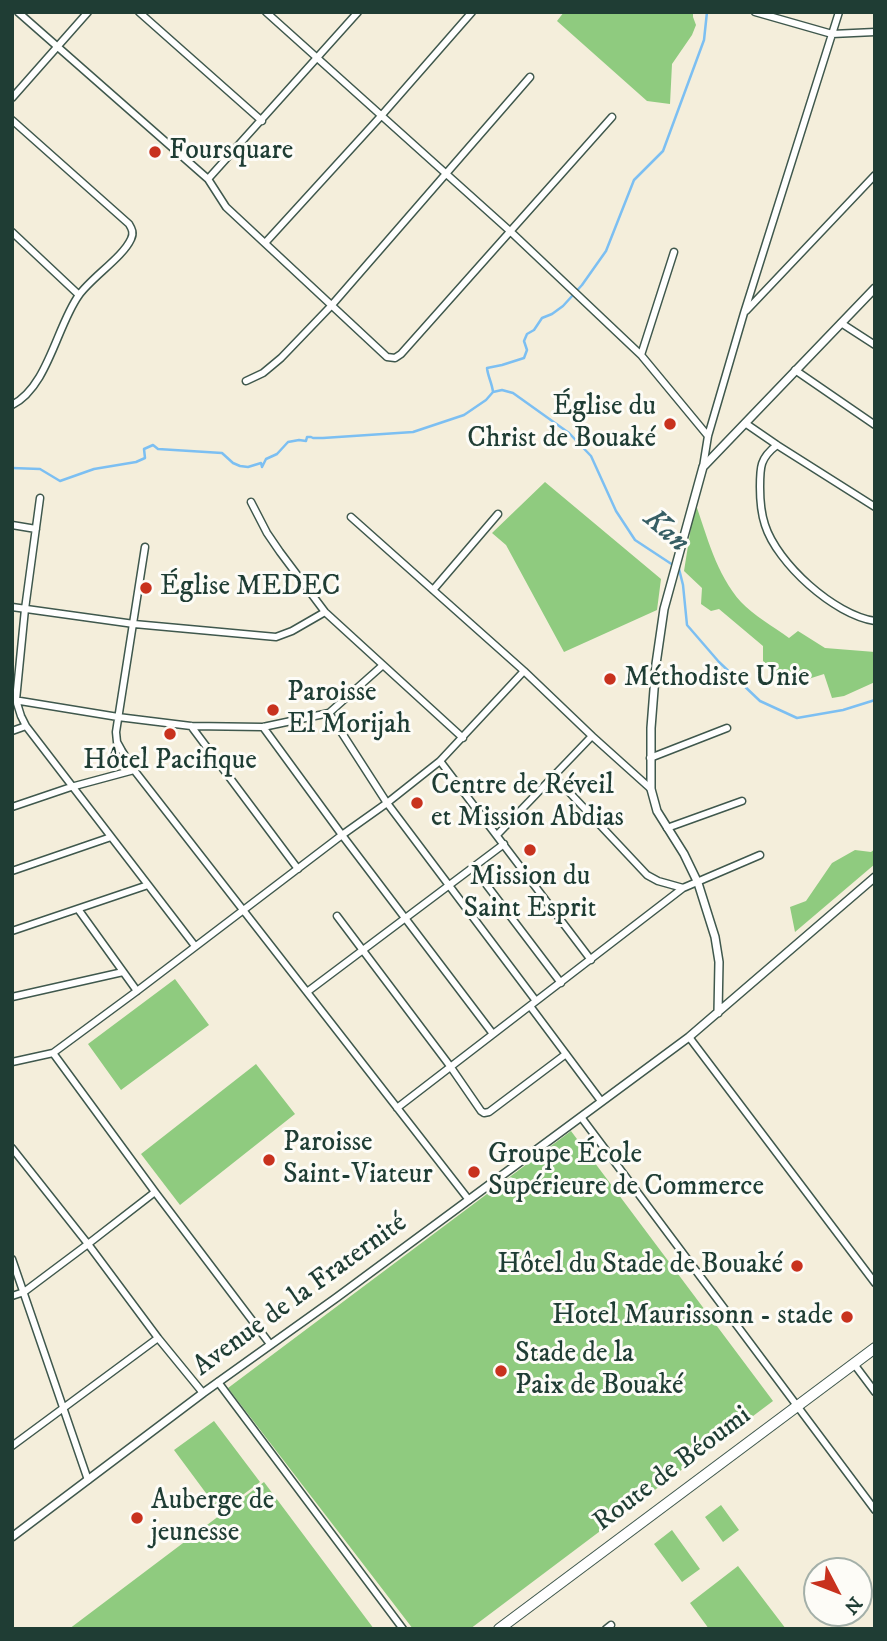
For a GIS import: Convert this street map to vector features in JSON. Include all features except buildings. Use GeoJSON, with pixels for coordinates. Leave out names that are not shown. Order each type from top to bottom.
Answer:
{"type":"FeatureCollection","features":[{"type":"Feature","properties":{"kind":"main road","name":"Route de Béoumi"},"geometry":{"type":"LineString","coordinates":[[499,1629],[875,1348]]}},
{"type":"Feature","properties":{"kind":"street"},"geometry":{"type":"LineString","coordinates":[[18,12],[208,178],[226,207],[387,357],[395,358],[401,354],[612,117]]}},
{"type":"Feature","properties":{"kind":"street"},"geometry":{"type":"LineString","coordinates":[[12,98],[88,12]]}},
{"type":"Feature","properties":{"kind":"street"},"geometry":{"type":"LineString","coordinates":[[139,12],[262,121]]}},
{"type":"Feature","properties":{"kind":"street"},"geometry":{"type":"LineString","coordinates":[[266,12],[511,232],[641,355],[708,436]]}},
{"type":"Feature","properties":{"kind":"street"},"geometry":{"type":"LineString","coordinates":[[208,178],[359,12]]}},
{"type":"Feature","properties":{"kind":"street"},"geometry":{"type":"LineString","coordinates":[[265,243],[382,116],[471,12]]}},
{"type":"Feature","properties":{"kind":"street"},"geometry":{"type":"LineString","coordinates":[[755,12],[832,34],[875,32]]}},
{"type":"Feature","properties":{"kind":"street"},"geometry":{"type":"LineString","coordinates":[[718,1013],[719,962],[715,937],[698,883],[684,854],[657,811],[651,789],[650,758],[656,664],[664,609],[703,467],[708,436],[839,12]]}},
{"type":"Feature","properties":{"kind":"street"},"geometry":{"type":"LineString","coordinates":[[246,381],[263,373],[281,358],[331,306],[530,77]]}},
{"type":"Feature","properties":{"kind":"street"},"geometry":{"type":"LineString","coordinates":[[12,120],[132,229],[132,237],[126,246],[79,295],[29,392],[12,405]]}},
{"type":"Feature","properties":{"kind":"street"},"geometry":{"type":"LineString","coordinates":[[744,313],[875,175]]}},
{"type":"Feature","properties":{"kind":"street"},"geometry":{"type":"LineString","coordinates":[[12,232],[79,295]]}},
{"type":"Feature","properties":{"kind":"street"},"geometry":{"type":"LineString","coordinates":[[641,355],[674,252]]}},
{"type":"Feature","properties":{"kind":"street"},"geometry":{"type":"LineString","coordinates":[[703,467],[875,288]]}},
{"type":"Feature","properties":{"kind":"street"},"geometry":{"type":"LineString","coordinates":[[841,323],[875,345]]}},
{"type":"Feature","properties":{"kind":"street"},"geometry":{"type":"LineString","coordinates":[[795,370],[875,425]]}},
{"type":"Feature","properties":{"kind":"street"},"geometry":{"type":"LineString","coordinates":[[745,423],[875,507]]}},
{"type":"Feature","properties":{"kind":"street"},"geometry":{"type":"LineString","coordinates":[[777,445],[767,453],[760,467],[760,498],[765,524],[773,543],[788,564],[812,588],[852,614],[875,621]]}},
{"type":"Feature","properties":{"kind":"street"},"geometry":{"type":"LineString","coordinates":[[40,498],[14,700],[26,726],[195,946]]}},
{"type":"Feature","properties":{"kind":"street"},"geometry":{"type":"LineString","coordinates":[[251,502],[267,533],[325,612],[463,738]]}},
{"type":"Feature","properties":{"kind":"street"},"geometry":{"type":"LineString","coordinates":[[433,590],[498,514]]}},
{"type":"Feature","properties":{"kind":"street"},"geometry":{"type":"LineString","coordinates":[[351,517],[524,671],[651,789]]}},
{"type":"Feature","properties":{"kind":"street"},"geometry":{"type":"LineString","coordinates":[[12,525],[36,529]]}},
{"type":"Feature","properties":{"kind":"street"},"geometry":{"type":"LineString","coordinates":[[145,547],[118,717],[117,742],[134,769],[243,911],[470,1200]]}},
{"type":"Feature","properties":{"kind":"street"},"geometry":{"type":"LineString","coordinates":[[12,607],[134,624],[276,637],[325,612]]}},
{"type":"Feature","properties":{"kind":"street"},"geometry":{"type":"LineString","coordinates":[[14,700],[191,726],[263,727],[329,713],[383,665]]}},
{"type":"Feature","properties":{"kind":"street"},"geometry":{"type":"LineString","coordinates":[[12,1062],[53,1053],[387,803],[440,761],[524,671]]}},
{"type":"Feature","properties":{"kind":"street"},"geometry":{"type":"LineString","coordinates":[[329,713],[387,803],[536,1001]]}},
{"type":"Feature","properties":{"kind":"street"},"geometry":{"type":"LineString","coordinates":[[12,731],[26,726]]}},
{"type":"Feature","properties":{"kind":"street"},"geometry":{"type":"LineString","coordinates":[[191,726],[298,869]]}},
{"type":"Feature","properties":{"kind":"street"},"geometry":{"type":"LineString","coordinates":[[263,727],[492,1034]]}},
{"type":"Feature","properties":{"kind":"street"},"geometry":{"type":"LineString","coordinates":[[650,758],[727,728]]}},
{"type":"Feature","properties":{"kind":"street"},"geometry":{"type":"LineString","coordinates":[[497,835],[592,736]]}},
{"type":"Feature","properties":{"kind":"street"},"geometry":{"type":"LineString","coordinates":[[440,761],[591,960]]}},
{"type":"Feature","properties":{"kind":"street"},"geometry":{"type":"LineString","coordinates":[[12,807],[134,769]]}},
{"type":"Feature","properties":{"kind":"street"},"geometry":{"type":"LineString","coordinates":[[554,776],[647,875],[657,881],[684,888]]}},
{"type":"Feature","properties":{"kind":"street"},"geometry":{"type":"LineString","coordinates":[[667,828],[742,801]]}},
{"type":"Feature","properties":{"kind":"street"},"geometry":{"type":"LineString","coordinates":[[12,871],[111,837]]}},
{"type":"Feature","properties":{"kind":"street"},"geometry":{"type":"LineString","coordinates":[[307,992],[504,844]]}},
{"type":"Feature","properties":{"kind":"street"},"geometry":{"type":"LineString","coordinates":[[397,1108],[684,888],[760,855]]}},
{"type":"Feature","properties":{"kind":"street"},"geometry":{"type":"LineString","coordinates":[[473,867],[561,983]]}},
{"type":"Feature","properties":{"kind":"street","name":"Avenue de la Fraternité"},"geometry":{"type":"LineString","coordinates":[[12,1537],[203,1393],[689,1037],[875,877]]}},
{"type":"Feature","properties":{"kind":"street"},"geometry":{"type":"LineString","coordinates":[[12,931],[148,885]]}},
{"type":"Feature","properties":{"kind":"street"},"geometry":{"type":"LineString","coordinates":[[78,909],[138,992]]}},
{"type":"Feature","properties":{"kind":"street"},"geometry":{"type":"LineString","coordinates":[[337,916],[481,1111],[489,1112],[566,1054]]}},
{"type":"Feature","properties":{"kind":"street"},"geometry":{"type":"LineString","coordinates":[[12,998],[123,972]]}},
{"type":"Feature","properties":{"kind":"street"},"geometry":{"type":"LineString","coordinates":[[530,1006],[601,1101]]}},
{"type":"Feature","properties":{"kind":"street"},"geometry":{"type":"LineString","coordinates":[[689,1037],[875,1283]]}},
{"type":"Feature","properties":{"kind":"street"},"geometry":{"type":"LineString","coordinates":[[53,1053],[270,1344]]}},
{"type":"Feature","properties":{"kind":"street"},"geometry":{"type":"LineString","coordinates":[[581,1117],[875,1510]]}},
{"type":"Feature","properties":{"kind":"street"},"geometry":{"type":"LineString","coordinates":[[12,1148],[15,1157],[88,1244],[203,1393]]}},
{"type":"Feature","properties":{"kind":"street"},"geometry":{"type":"LineString","coordinates":[[12,1296],[24,1292],[155,1192]]}},
{"type":"Feature","properties":{"kind":"street"},"geometry":{"type":"LineString","coordinates":[[12,1259],[88,1480]]}},
{"type":"Feature","properties":{"kind":"street"},"geometry":{"type":"LineString","coordinates":[[12,1445],[158,1338]]}},
{"type":"Feature","properties":{"kind":"street"},"geometry":{"type":"LineString","coordinates":[[854,1364],[875,1392]]}},
{"type":"Feature","properties":{"kind":"street"},"geometry":{"type":"LineString","coordinates":[[218,1382],[403,1629]]}},
{"type":"Feature","properties":{"kind":"green space"},"geometry":{"type":"Polygon","coordinates":[[[564,12],[693,12],[696,25],[692,35],[672,64],[670,104],[647,101],[557,21],[564,12]]]}},
{"type":"Feature","properties":{"kind":"green space"},"geometry":{"type":"Polygon","coordinates":[[[545,482],[661,579],[657,610],[564,652],[506,545],[492,533],[545,482]]]}},
{"type":"Feature","properties":{"kind":"green space"},"geometry":{"type":"Polygon","coordinates":[[[695,502],[719,567],[741,602],[789,638],[798,631],[825,648],[875,652],[875,682],[844,696],[832,698],[824,674],[802,681],[777,672],[763,661],[763,646],[719,609],[711,611],[701,604],[702,588],[684,571],[695,502]]]}},
{"type":"Feature","properties":{"kind":"green space"},"geometry":{"type":"Polygon","coordinates":[[[875,849],[875,864],[795,932],[790,907],[806,901],[832,863],[855,850],[871,852],[875,849]]]}},
{"type":"Feature","properties":{"kind":"green space"},"geometry":{"type":"Polygon","coordinates":[[[175,979],[209,1025],[121,1090],[88,1044],[175,979]]]}},
{"type":"Feature","properties":{"kind":"green space"},"geometry":{"type":"Polygon","coordinates":[[[256,1064],[295,1114],[180,1205],[141,1154],[256,1064]]]}},
{"type":"Feature","properties":{"kind":"green space","name":"Stade de la Paix de Bouaké"},"geometry":{"type":"Polygon","coordinates":[[[571,1131],[773,1401],[470,1629],[413,1629],[228,1388],[571,1131]]]}},
{"type":"Feature","properties":{"kind":"green space"},"geometry":{"type":"Polygon","coordinates":[[[214,1421],[260,1482],[220,1512],[174,1450],[214,1421]]]}},
{"type":"Feature","properties":{"kind":"green space"},"geometry":{"type":"Polygon","coordinates":[[[264,1482],[374,1629],[69,1629],[264,1482]]]}},
{"type":"Feature","properties":{"kind":"green space"},"geometry":{"type":"Polygon","coordinates":[[[721,1505],[739,1530],[723,1542],[705,1517],[721,1505]]]}},
{"type":"Feature","properties":{"kind":"green space"},"geometry":{"type":"Polygon","coordinates":[[[672,1530],[700,1569],[682,1582],[654,1544],[672,1530]]]}},
{"type":"Feature","properties":{"kind":"green space"},"geometry":{"type":"Polygon","coordinates":[[[738,1566],[786,1629],[709,1629],[690,1603],[738,1566]]]}},
{"type":"Feature","properties":{"kind":"waterway","name":"Kan"},"geometry":{"type":"LineString","coordinates":[[12,468],[40,469],[60,481],[94,469],[136,462],[145,458],[144,449],[153,445],[158,449],[222,453],[240,466],[248,467],[261,463],[262,467],[266,459],[277,454],[288,442],[306,441],[307,437],[413,432],[464,415],[493,392],[487,368],[524,358],[527,350],[524,341],[527,334],[534,330],[542,318],[563,306],[606,251],[634,180],[663,151],[704,40],[707,12]]}},
{"type":"Feature","properties":{"kind":"waterway","name":"Kan"},"geometry":{"type":"LineString","coordinates":[[493,392],[502,390],[513,393],[569,433],[591,456],[616,511],[635,540],[679,569],[687,625],[719,662],[760,701],[797,718],[843,710],[875,700]]}},
{"type":"Feature","properties":{"kind":"place","name":"Foursquare"},"geometry":{"type":"Point","coordinates":[155,152]}},
{"type":"Feature","properties":{"kind":"place","name":"Église du Christ de Bouaké"},"geometry":{"type":"Point","coordinates":[670,424]}},
{"type":"Feature","properties":{"kind":"place","name":"Église MEDEC"},"geometry":{"type":"Point","coordinates":[146,588]}},
{"type":"Feature","properties":{"kind":"place","name":"Méthodiste Unie"},"geometry":{"type":"Point","coordinates":[610,679]}},
{"type":"Feature","properties":{"kind":"place","name":"Paroisse El Morijah"},"geometry":{"type":"Point","coordinates":[273,710]}},
{"type":"Feature","properties":{"kind":"place","name":"Hôtel Pacifique"},"geometry":{"type":"Point","coordinates":[170,734]}},
{"type":"Feature","properties":{"kind":"place","name":"Centre de Réveil et Mission Abdias"},"geometry":{"type":"Point","coordinates":[417,803]}},
{"type":"Feature","properties":{"kind":"place","name":"Mission du Saint Esprit"},"geometry":{"type":"Point","coordinates":[530,850]}},
{"type":"Feature","properties":{"kind":"place","name":"Paroisse Saint-Viateur"},"geometry":{"type":"Point","coordinates":[269,1160]}},
{"type":"Feature","properties":{"kind":"place","name":"Groupe École Supérieure de Commerce"},"geometry":{"type":"Point","coordinates":[474,1172]}},
{"type":"Feature","properties":{"kind":"place","name":"Hôtel du Stade de Bouaké"},"geometry":{"type":"Point","coordinates":[797,1266]}},
{"type":"Feature","properties":{"kind":"place","name":"Hotel Maurissonn - stade"},"geometry":{"type":"Point","coordinates":[847,1317]}},
{"type":"Feature","properties":{"kind":"place","name":"Stade de la Paix de Bouaké"},"geometry":{"type":"Point","coordinates":[501,1371]}},
{"type":"Feature","properties":{"kind":"place","name":"Auberge de jeunesse"},"geometry":{"type":"Point","coordinates":[137,1518]}}]}
